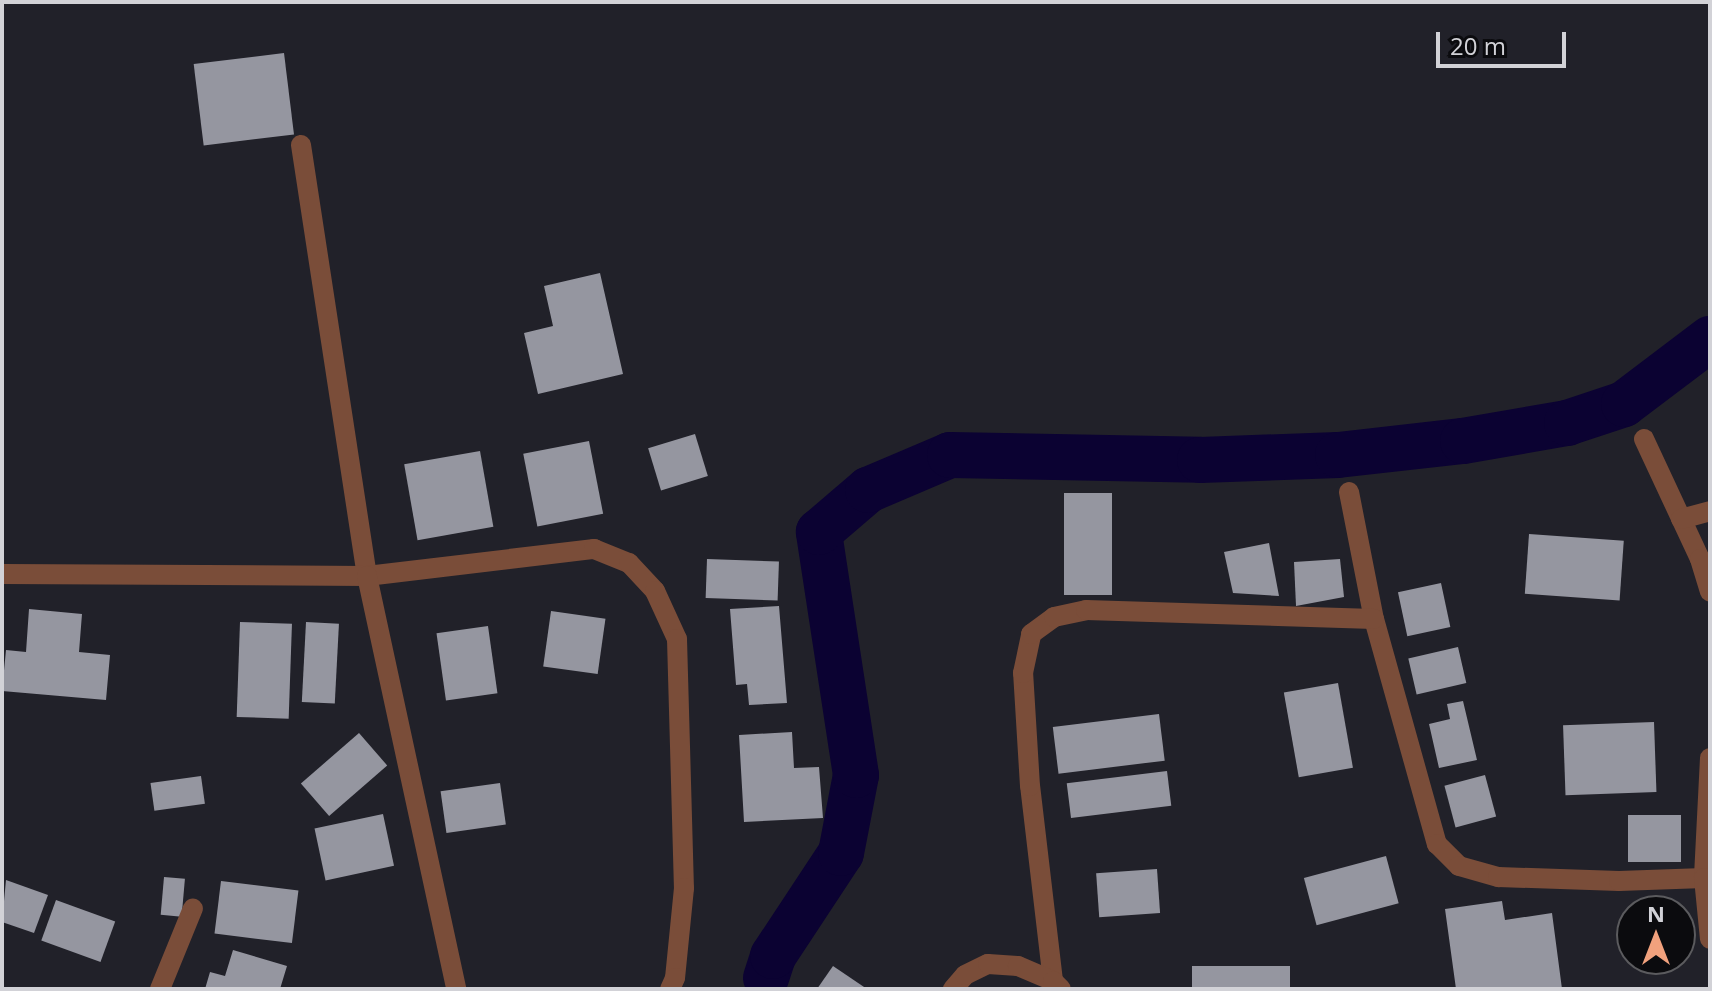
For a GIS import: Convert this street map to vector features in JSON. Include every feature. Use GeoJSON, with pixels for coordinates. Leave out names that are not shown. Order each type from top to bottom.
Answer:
{"type":"FeatureCollection","features":[{"type":"Feature","properties":{"kind":"street"},"geometry":{"type":"LineString","coordinates":[[301,145],[367,576],[456,989]]}},
{"type":"Feature","properties":{"kind":"street"},"geometry":{"type":"LineString","coordinates":[[1644,439],[1710,592]]}},
{"type":"Feature","properties":{"kind":"street"},"geometry":{"type":"LineString","coordinates":[[1349,492],[1374,619],[1437,844],[1459,866],[1498,877],[1619,881],[1704,878]]}},
{"type":"Feature","properties":{"kind":"street"},"geometry":{"type":"LineString","coordinates":[[1681,519],[1710,511]]}},
{"type":"Feature","properties":{"kind":"street"},"geometry":{"type":"LineString","coordinates":[[2,574],[367,576],[594,549],[629,563],[655,591],[677,639],[684,888],[675,978],[670,989]]}},
{"type":"Feature","properties":{"kind":"street"},"geometry":{"type":"LineString","coordinates":[[1057,985],[1030,786],[1023,673],[1031,634],[1054,617],[1086,610],[1374,619]]}},
{"type":"Feature","properties":{"kind":"street"},"geometry":{"type":"LineString","coordinates":[[1710,758],[1704,878],[1710,939]]}},
{"type":"Feature","properties":{"kind":"street"},"geometry":{"type":"LineString","coordinates":[[160,989],[193,908]]}},
{"type":"Feature","properties":{"kind":"street"},"geometry":{"type":"LineString","coordinates":[[953,989],[965,975],[988,964],[1018,966],[1057,985]]}},
{"type":"Feature","properties":{"kind":"building"},"geometry":{"type":"Polygon","coordinates":[[[284,53],[294,134],[204,145],[194,64],[284,53]]]}},
{"type":"Feature","properties":{"kind":"building"},"geometry":{"type":"Polygon","coordinates":[[[600,273],[623,374],[538,394],[524,333],[553,326],[544,286],[600,273]]]}},
{"type":"Feature","properties":{"kind":"building"},"geometry":{"type":"Polygon","coordinates":[[[695,434],[708,476],[661,490],[648,448],[695,434]]]}},
{"type":"Feature","properties":{"kind":"building"},"geometry":{"type":"Polygon","coordinates":[[[589,441],[603,514],[537,526],[523,454],[589,441]]]}},
{"type":"Feature","properties":{"kind":"building"},"geometry":{"type":"Polygon","coordinates":[[[480,451],[493,527],[418,540],[404,464],[480,451]]]}},
{"type":"Feature","properties":{"kind":"building"},"geometry":{"type":"Polygon","coordinates":[[[1064,493],[1112,493],[1112,595],[1064,595],[1064,493]]]}},
{"type":"Feature","properties":{"kind":"building"},"geometry":{"type":"Polygon","coordinates":[[[1529,534],[1624,541],[1620,600],[1525,594],[1529,534]]]}},
{"type":"Feature","properties":{"kind":"building"},"geometry":{"type":"Polygon","coordinates":[[[1269,543],[1279,596],[1233,593],[1224,552],[1269,543]]]}},
{"type":"Feature","properties":{"kind":"building"},"geometry":{"type":"Polygon","coordinates":[[[707,559],[779,562],[778,600],[706,598],[707,559]]]}},
{"type":"Feature","properties":{"kind":"building"},"geometry":{"type":"Polygon","coordinates":[[[1340,559],[1344,597],[1296,606],[1294,562],[1340,559]]]}},
{"type":"Feature","properties":{"kind":"building"},"geometry":{"type":"Polygon","coordinates":[[[1441,583],[1450,627],[1407,636],[1398,592],[1441,583]]]}},
{"type":"Feature","properties":{"kind":"building"},"geometry":{"type":"Polygon","coordinates":[[[779,606],[787,703],[749,705],[747,684],[736,685],[730,609],[779,606]]]}},
{"type":"Feature","properties":{"kind":"building"},"geometry":{"type":"Polygon","coordinates":[[[29,609],[82,614],[79,652],[110,655],[106,700],[2,691],[6,650],[26,652],[29,609]]]}},
{"type":"Feature","properties":{"kind":"building"},"geometry":{"type":"Polygon","coordinates":[[[551,611],[605,619],[598,674],[543,666],[551,611]]]}},
{"type":"Feature","properties":{"kind":"building"},"geometry":{"type":"Polygon","coordinates":[[[240,622],[292,624],[289,719],[237,717],[240,622]]]}},
{"type":"Feature","properties":{"kind":"building"},"geometry":{"type":"Polygon","coordinates":[[[306,622],[339,624],[335,704],[302,702],[306,622]]]}},
{"type":"Feature","properties":{"kind":"building"},"geometry":{"type":"Polygon","coordinates":[[[488,626],[497,693],[446,701],[437,633],[488,626]]]}},
{"type":"Feature","properties":{"kind":"building"},"geometry":{"type":"Polygon","coordinates":[[[1458,647],[1466,683],[1417,695],[1408,658],[1458,647]]]}},
{"type":"Feature","properties":{"kind":"building"},"geometry":{"type":"Polygon","coordinates":[[[1338,683],[1353,768],[1299,777],[1284,693],[1338,683]]]}},
{"type":"Feature","properties":{"kind":"building"},"geometry":{"type":"Polygon","coordinates":[[[1463,701],[1477,760],[1439,768],[1429,724],[1450,719],[1447,704],[1463,701]]]}},
{"type":"Feature","properties":{"kind":"building"},"geometry":{"type":"Polygon","coordinates":[[[1159,714],[1165,761],[1059,774],[1053,727],[1159,714]]]}},
{"type":"Feature","properties":{"kind":"building"},"geometry":{"type":"Polygon","coordinates":[[[1654,722],[1656,792],[1565,795],[1563,725],[1654,722]]]}},
{"type":"Feature","properties":{"kind":"building"},"geometry":{"type":"Polygon","coordinates":[[[792,732],[794,768],[819,767],[823,818],[744,822],[739,735],[792,732]]]}},
{"type":"Feature","properties":{"kind":"building"},"geometry":{"type":"Polygon","coordinates":[[[359,733],[387,765],[329,816],[301,784],[359,733]]]}},
{"type":"Feature","properties":{"kind":"building"},"geometry":{"type":"Polygon","coordinates":[[[1167,771],[1171,806],[1071,818],[1067,783],[1167,771]]]}},
{"type":"Feature","properties":{"kind":"building"},"geometry":{"type":"Polygon","coordinates":[[[1485,775],[1496,817],[1456,827],[1444,786],[1485,775]]]}},
{"type":"Feature","properties":{"kind":"building"},"geometry":{"type":"Polygon","coordinates":[[[201,776],[205,804],[154,811],[150,783],[201,776]]]}},
{"type":"Feature","properties":{"kind":"building"},"geometry":{"type":"Polygon","coordinates":[[[500,783],[506,825],[446,833],[441,791],[500,783]]]}},
{"type":"Feature","properties":{"kind":"building"},"geometry":{"type":"Polygon","coordinates":[[[383,814],[394,866],[326,880],[315,829],[383,814]]]}},
{"type":"Feature","properties":{"kind":"building"},"geometry":{"type":"Polygon","coordinates":[[[1628,815],[1681,815],[1681,862],[1628,862],[1628,815]]]}},
{"type":"Feature","properties":{"kind":"building"},"geometry":{"type":"Polygon","coordinates":[[[1386,856],[1399,903],[1317,925],[1304,878],[1386,856]]]}},
{"type":"Feature","properties":{"kind":"building"},"geometry":{"type":"Polygon","coordinates":[[[1157,869],[1160,913],[1099,917],[1096,873],[1157,869]]]}},
{"type":"Feature","properties":{"kind":"building"},"geometry":{"type":"Polygon","coordinates":[[[164,877],[185,879],[182,917],[161,915],[164,877]]]}},
{"type":"Feature","properties":{"kind":"building"},"geometry":{"type":"Polygon","coordinates":[[[6,880],[48,895],[34,933],[2,922],[6,880]]]}},
{"type":"Feature","properties":{"kind":"building"},"geometry":{"type":"Polygon","coordinates":[[[221,881],[298,891],[292,943],[215,934],[221,881]]]}},
{"type":"Feature","properties":{"kind":"building"},"geometry":{"type":"Polygon","coordinates":[[[56,900],[115,922],[100,962],[41,940],[56,900]]]}},
{"type":"Feature","properties":{"kind":"building"},"geometry":{"type":"Polygon","coordinates":[[[1502,901],[1505,920],[1552,913],[1562,989],[1456,989],[1445,909],[1502,901]]]}},
{"type":"Feature","properties":{"kind":"building"},"geometry":{"type":"Polygon","coordinates":[[[233,950],[287,966],[280,989],[205,989],[210,972],[225,976],[233,950]]]}},
{"type":"Feature","properties":{"kind":"building"},"geometry":{"type":"Polygon","coordinates":[[[833,966],[867,989],[817,989],[833,966]]]}},
{"type":"Feature","properties":{"kind":"building"},"geometry":{"type":"Polygon","coordinates":[[[1192,966],[1290,966],[1290,989],[1192,989],[1192,966]]]}},
{"type":"Feature","properties":{"kind":"waterway"},"geometry":{"type":"LineString","coordinates":[[766,978],[773,956],[841,853],[856,775],[819,532],[868,490],[950,455],[1200,460],[1338,455],[1463,441],[1567,423],[1624,404],[1710,339]]}}]}
